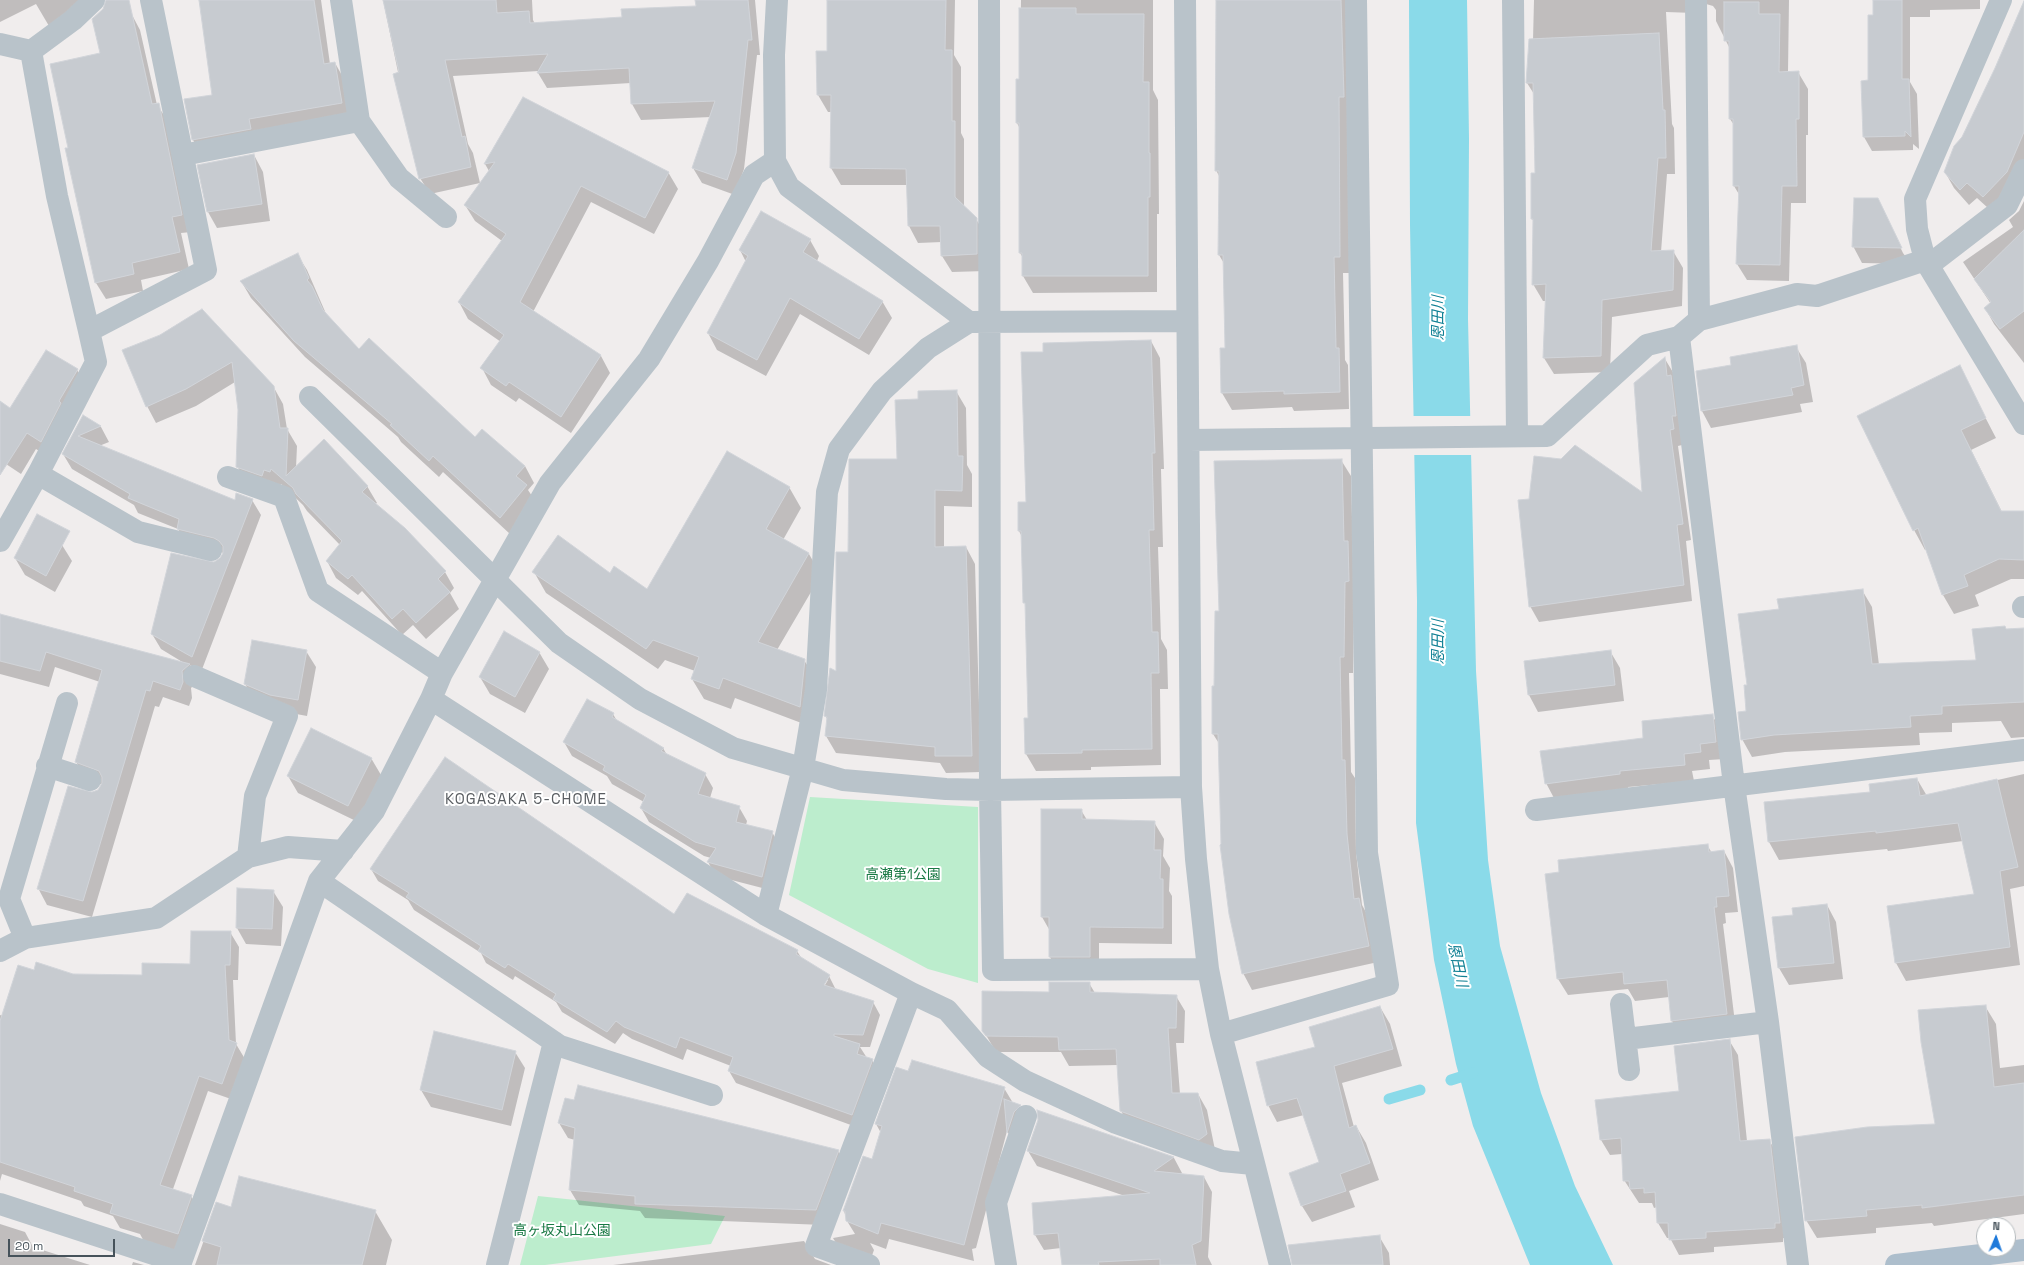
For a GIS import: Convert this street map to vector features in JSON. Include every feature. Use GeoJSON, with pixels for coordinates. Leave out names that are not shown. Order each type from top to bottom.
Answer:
{"type":"FeatureCollection","features":[{"type":"Feature","properties":{"kind":"main road"},"geometry":{"type":"LineString","coordinates":[[1896,1265],[1986,1260],[2024,1250]]}},
{"type":"Feature","properties":{"kind":"street"},"geometry":{"type":"LineString","coordinates":[[0,44],[31,51],[72,20],[94,0]]}},
{"type":"Feature","properties":{"kind":"street"},"geometry":{"type":"LineString","coordinates":[[89,331],[206,270],[151,0]]}},
{"type":"Feature","properties":{"kind":"street"},"geometry":{"type":"LineString","coordinates":[[341,0],[359,121],[399,178],[446,217]]}},
{"type":"Feature","properties":{"kind":"street"},"geometry":{"type":"LineString","coordinates":[[777,0],[774,55],[775,161],[789,186],[969,322]]}},
{"type":"Feature","properties":{"kind":"street"},"geometry":{"type":"LineString","coordinates":[[989,0],[990,790],[993,970],[1208,968]]}},
{"type":"Feature","properties":{"kind":"street"},"geometry":{"type":"LineString","coordinates":[[1185,0],[1191,787],[1196,859],[1208,968],[1221,1034],[1280,1265]]}},
{"type":"Feature","properties":{"kind":"street"},"geometry":{"type":"LineString","coordinates":[[1221,1034],[1388,986],[1367,853],[1356,0]]}},
{"type":"Feature","properties":{"kind":"street"},"geometry":{"type":"LineString","coordinates":[[1513,0],[1517,436]]}},
{"type":"Feature","properties":{"kind":"street"},"geometry":{"type":"LineString","coordinates":[[1696,0],[1699,320]]}},
{"type":"Feature","properties":{"kind":"street"},"geometry":{"type":"LineString","coordinates":[[2001,0],[1915,199],[1917,230],[1927,263],[2024,424]]}},
{"type":"Feature","properties":{"kind":"street"},"geometry":{"type":"LineString","coordinates":[[0,540],[38,474],[96,362],[57,196],[31,51]]}},
{"type":"Feature","properties":{"kind":"street"},"geometry":{"type":"LineString","coordinates":[[183,155],[359,121]]}},
{"type":"Feature","properties":{"kind":"street"},"geometry":{"type":"LineString","coordinates":[[0,1204],[181,1264],[319,881],[374,811],[431,699],[442,673],[550,482],[649,359],[708,261],[754,175],[775,161]]}},
{"type":"Feature","properties":{"kind":"street"},"geometry":{"type":"LineString","coordinates":[[1189,440],[1547,436],[1647,345],[1679,337],[1699,320],[1797,294],[1817,296],[1927,263],[2007,205],[2024,170]]}},
{"type":"Feature","properties":{"kind":"street"},"geometry":{"type":"LineString","coordinates":[[766,915],[803,768],[816,690],[827,492],[839,449],[882,391],[928,348],[969,322],[1187,321]]}},
{"type":"Feature","properties":{"kind":"street"},"geometry":{"type":"LineString","coordinates":[[1679,337],[1734,785],[1768,1022],[1798,1265]]}},
{"type":"Feature","properties":{"kind":"street"},"geometry":{"type":"LineString","coordinates":[[310,397],[494,581],[559,643],[640,699],[733,748],[842,780],[946,789],[990,790],[1191,787]]}},
{"type":"Feature","properties":{"kind":"street"},"geometry":{"type":"LineString","coordinates":[[38,474],[138,532],[211,550]]}},
{"type":"Feature","properties":{"kind":"street"},"geometry":{"type":"LineString","coordinates":[[228,477],[284,498],[318,591],[442,673]]}},
{"type":"Feature","properties":{"kind":"street"},"geometry":{"type":"LineString","coordinates":[[194,676],[287,716],[255,796],[248,857]]}},
{"type":"Feature","properties":{"kind":"street"},"geometry":{"type":"LineString","coordinates":[[431,699],[766,915],[911,993],[947,1010],[988,1057],[1025,1081],[1116,1123],[1222,1161],[1253,1164]]}},
{"type":"Feature","properties":{"kind":"street"},"geometry":{"type":"LineString","coordinates":[[25,938],[5,898],[67,703]]}},
{"type":"Feature","properties":{"kind":"street"},"geometry":{"type":"LineString","coordinates":[[1536,810],[2024,750]]}},
{"type":"Feature","properties":{"kind":"street"},"geometry":{"type":"LineString","coordinates":[[47,766],[90,780]]}},
{"type":"Feature","properties":{"kind":"street"},"geometry":{"type":"LineString","coordinates":[[0,951],[25,938],[156,918],[248,857],[288,847],[342,851]]}},
{"type":"Feature","properties":{"kind":"street"},"geometry":{"type":"LineString","coordinates":[[319,881],[560,1046],[712,1094]]}},
{"type":"Feature","properties":{"kind":"street"},"geometry":{"type":"LineString","coordinates":[[869,1265],[816,1246],[911,993]]}},
{"type":"Feature","properties":{"kind":"street"},"geometry":{"type":"LineString","coordinates":[[1621,1004],[1629,1070]]}},
{"type":"Feature","properties":{"kind":"street"},"geometry":{"type":"LineString","coordinates":[[1626,1039],[1768,1022]]}},
{"type":"Feature","properties":{"kind":"street"},"geometry":{"type":"LineString","coordinates":[[497,1265],[554,1042]]}},
{"type":"Feature","properties":{"kind":"street"},"geometry":{"type":"LineString","coordinates":[[1006,1265],[996,1203],[1026,1116]]}},
{"type":"Feature","properties":{"kind":"green space","name":"高瀬第1公園"},"geometry":{"type":"Polygon","coordinates":[[[810,797],[978,807],[978,983],[928,969],[789,895],[810,797]]]}},
{"type":"Feature","properties":{"kind":"green space","name":"高ヶ坂丸山公園"},"geometry":{"type":"Polygon","coordinates":[[[538,1196],[725,1216],[711,1244],[545,1265],[520,1265],[538,1196]]]}},
{"type":"Feature","properties":{"kind":"water","name":"恩田川"},"geometry":{"type":"Polygon","coordinates":[[[1409,0],[1467,0],[1469,139],[1468,319],[1476,671],[1488,860],[1500,946],[1541,1093],[1575,1186],[1613,1265],[1530,1265],[1473,1126],[1456,1064],[1434,960],[1416,823],[1417,601],[1410,225],[1409,0]]]}},
{"type":"Feature","properties":{"kind":"pier"},"geometry":{"type":"Polygon","coordinates":[[[1412,416],[1472,416],[1473,455],[1412,455],[1412,416]]]}},
{"type":"Feature","properties":{"kind":"building"},"geometry":{"type":"Polygon","coordinates":[[[106,0],[129,0],[152,104],[159,103],[182,215],[172,217],[180,252],[132,263],[134,274],[95,283],[65,148],[68,148],[50,64],[100,53],[92,19],[103,9],[106,0]]]}},
{"type":"Feature","properties":{"kind":"building"},"geometry":{"type":"Polygon","coordinates":[[[199,0],[314,0],[324,64],[335,62],[342,103],[249,119],[251,129],[192,140],[184,99],[212,95],[199,0]]]}},
{"type":"Feature","properties":{"kind":"building"},"geometry":{"type":"Polygon","coordinates":[[[383,0],[496,0],[497,13],[529,11],[530,23],[622,17],[621,9],[696,6],[695,0],[748,0],[752,40],[748,40],[736,153],[727,180],[692,168],[715,101],[631,104],[629,68],[537,73],[548,54],[445,60],[462,137],[465,136],[471,167],[419,179],[393,74],[399,72],[383,0]]]}},
{"type":"Feature","properties":{"kind":"building"},"geometry":{"type":"Polygon","coordinates":[[[827,0],[946,0],[945,50],[952,50],[952,121],[955,121],[955,197],[977,218],[977,254],[941,256],[940,226],[908,226],[906,169],[830,168],[831,95],[817,95],[816,51],[827,51],[827,0]]]}},
{"type":"Feature","properties":{"kind":"building"},"geometry":{"type":"Polygon","coordinates":[[[1216,0],[1341,0],[1344,97],[1339,97],[1340,257],[1334,257],[1336,348],[1339,348],[1340,392],[1284,394],[1284,391],[1221,393],[1220,348],[1225,348],[1223,255],[1218,255],[1219,171],[1215,171],[1216,0]]]}},
{"type":"Feature","properties":{"kind":"building"},"geometry":{"type":"Polygon","coordinates":[[[1873,0],[1902,0],[1902,79],[1909,79],[1911,137],[1905,131],[1905,136],[1863,137],[1861,81],[1868,80],[1868,15],[1873,15],[1873,0]]]}},
{"type":"Feature","properties":{"kind":"building"},"geometry":{"type":"Polygon","coordinates":[[[2024,1],[2024,132],[2007,172],[1983,197],[1967,183],[1960,190],[1944,172],[1954,146],[1962,137],[1995,68],[2024,1]]]}},
{"type":"Feature","properties":{"kind":"building"},"geometry":{"type":"Polygon","coordinates":[[[1724,2],[1759,2],[1759,14],[1780,14],[1779,72],[1799,71],[1799,119],[1796,119],[1797,186],[1782,186],[1780,265],[1736,264],[1739,186],[1733,186],[1733,119],[1729,119],[1729,41],[1724,41],[1724,2]]]}},
{"type":"Feature","properties":{"kind":"building"},"geometry":{"type":"Polygon","coordinates":[[[1019,8],[1076,8],[1076,14],[1144,14],[1143,82],[1149,82],[1150,197],[1148,197],[1148,276],[1022,276],[1022,253],[1019,253],[1019,123],[1016,123],[1016,79],[1019,79],[1019,8]]]}},
{"type":"Feature","properties":{"kind":"building"},"geometry":{"type":"Polygon","coordinates":[[[1659,33],[1663,110],[1665,110],[1666,158],[1658,158],[1651,251],[1674,250],[1673,290],[1602,300],[1601,356],[1543,358],[1546,284],[1532,285],[1533,219],[1531,219],[1531,173],[1535,173],[1533,83],[1526,83],[1529,39],[1659,33]]]}},
{"type":"Feature","properties":{"kind":"building"},"geometry":{"type":"Polygon","coordinates":[[[523,97],[669,172],[645,218],[581,186],[520,302],[601,355],[561,417],[509,382],[506,386],[480,368],[504,335],[458,302],[506,234],[464,205],[495,162],[484,164],[523,97]]]}},
{"type":"Feature","properties":{"kind":"building"},"geometry":{"type":"Polygon","coordinates":[[[254,154],[262,204],[207,212],[197,165],[254,154]]]}},
{"type":"Feature","properties":{"kind":"building"},"geometry":{"type":"Polygon","coordinates":[[[1854,198],[1878,198],[1902,248],[1852,247],[1854,198]]]}},
{"type":"Feature","properties":{"kind":"building"},"geometry":{"type":"Polygon","coordinates":[[[761,211],[811,239],[803,252],[883,301],[859,339],[790,298],[757,360],[707,333],[748,256],[739,250],[761,211]]]}},
{"type":"Feature","properties":{"kind":"building"},"geometry":{"type":"Polygon","coordinates":[[[2024,230],[2024,311],[2000,329],[1984,308],[1991,302],[1974,279],[2024,230]]]}},
{"type":"Feature","properties":{"kind":"building"},"geometry":{"type":"Polygon","coordinates":[[[298,253],[309,278],[307,280],[312,286],[323,310],[359,349],[369,338],[475,437],[482,429],[525,466],[516,476],[527,485],[500,518],[433,456],[429,461],[390,425],[392,424],[294,341],[240,281],[298,253]]]}},
{"type":"Feature","properties":{"kind":"building"},"geometry":{"type":"Polygon","coordinates":[[[202,309],[274,386],[280,428],[288,428],[286,476],[324,439],[368,486],[362,492],[405,528],[446,571],[438,579],[450,592],[416,623],[403,609],[392,619],[352,575],[348,579],[326,561],[342,541],[296,494],[293,488],[271,469],[270,472],[264,470],[262,476],[236,467],[238,410],[232,362],[186,389],[146,407],[122,350],[160,335],[202,309]]]}},
{"type":"Feature","properties":{"kind":"building"},"geometry":{"type":"Polygon","coordinates":[[[1151,340],[1155,453],[1152,453],[1154,530],[1149,530],[1152,632],[1158,632],[1159,673],[1151,673],[1152,749],[1082,750],[1082,753],[1025,754],[1024,718],[1028,718],[1025,603],[1023,603],[1021,531],[1018,531],[1018,502],[1026,502],[1021,352],[1043,352],[1043,343],[1151,340]]]}},
{"type":"Feature","properties":{"kind":"building"},"geometry":{"type":"Polygon","coordinates":[[[1797,345],[1804,385],[1791,388],[1793,395],[1701,411],[1696,371],[1731,365],[1730,357],[1797,345]]]}},
{"type":"Feature","properties":{"kind":"building"},"geometry":{"type":"Polygon","coordinates":[[[46,350],[78,369],[59,401],[61,403],[41,442],[27,433],[0,475],[0,401],[10,408],[46,350]]]}},
{"type":"Feature","properties":{"kind":"building"},"geometry":{"type":"Polygon","coordinates":[[[1665,357],[1667,376],[1671,375],[1676,416],[1672,416],[1674,429],[1670,430],[1683,524],[1677,525],[1684,585],[1529,607],[1518,500],[1529,499],[1534,456],[1561,459],[1575,445],[1642,492],[1634,383],[1665,357]]]}},
{"type":"Feature","properties":{"kind":"building"},"geometry":{"type":"Polygon","coordinates":[[[1960,365],[1986,418],[1961,430],[2001,511],[2024,511],[2024,560],[1999,559],[1964,575],[1968,586],[1942,595],[1918,528],[1913,531],[1857,416],[1960,365]]]}},
{"type":"Feature","properties":{"kind":"building"},"geometry":{"type":"Polygon","coordinates":[[[957,390],[958,456],[963,456],[962,491],[935,490],[935,547],[966,546],[972,756],[935,756],[935,747],[825,736],[827,717],[824,716],[830,668],[836,671],[836,552],[848,552],[849,459],[897,459],[895,400],[918,399],[918,391],[957,390]]]}},
{"type":"Feature","properties":{"kind":"building"},"geometry":{"type":"Polygon","coordinates":[[[83,415],[101,426],[78,436],[235,500],[236,493],[253,499],[192,657],[151,634],[171,553],[214,562],[220,558],[223,553],[223,546],[214,538],[177,529],[179,519],[128,498],[130,494],[62,454],[83,415]]]}},
{"type":"Feature","properties":{"kind":"building"},"geometry":{"type":"Polygon","coordinates":[[[727,451],[790,487],[766,529],[809,553],[758,642],[805,659],[800,707],[723,678],[719,689],[691,679],[699,657],[653,640],[646,649],[532,572],[558,535],[610,573],[614,566],[647,589],[727,451]]]}},
{"type":"Feature","properties":{"kind":"building"},"geometry":{"type":"Polygon","coordinates":[[[1342,459],[1344,541],[1348,541],[1349,581],[1345,582],[1344,657],[1340,657],[1342,760],[1345,760],[1347,834],[1354,899],[1359,898],[1369,946],[1242,974],[1229,914],[1220,845],[1218,734],[1212,734],[1215,611],[1219,611],[1214,461],[1342,459]]]}},
{"type":"Feature","properties":{"kind":"building"},"geometry":{"type":"Polygon","coordinates":[[[37,514],[70,531],[46,576],[14,558],[37,514]]]}},
{"type":"Feature","properties":{"kind":"building"},"geometry":{"type":"Polygon","coordinates":[[[1863,589],[1872,664],[1976,660],[1972,629],[2005,626],[2006,629],[2024,628],[2024,702],[1942,706],[1942,714],[1910,716],[1911,727],[1774,735],[1741,740],[1738,712],[1746,711],[1744,685],[1747,685],[1738,614],[1779,609],[1777,599],[1863,589]]]}},
{"type":"Feature","properties":{"kind":"building"},"geometry":{"type":"Polygon","coordinates":[[[0,614],[190,664],[182,671],[183,682],[180,690],[153,681],[150,691],[146,690],[83,901],[37,889],[68,786],[92,792],[98,790],[102,783],[102,777],[99,771],[75,762],[102,670],[46,652],[40,671],[0,661],[0,614]]]}},
{"type":"Feature","properties":{"kind":"building"},"geometry":{"type":"Polygon","coordinates":[[[504,631],[540,652],[515,697],[479,677],[504,631]]]}},
{"type":"Feature","properties":{"kind":"building"},"geometry":{"type":"Polygon","coordinates":[[[252,640],[307,650],[298,700],[270,695],[244,684],[252,640]]]}},
{"type":"Feature","properties":{"kind":"building"},"geometry":{"type":"Polygon","coordinates":[[[1611,650],[1615,685],[1528,695],[1524,661],[1611,650]]]}},
{"type":"Feature","properties":{"kind":"building"},"geometry":{"type":"Polygon","coordinates":[[[587,699],[614,713],[612,717],[664,748],[661,751],[706,773],[698,794],[740,806],[736,822],[773,831],[762,877],[707,862],[716,848],[695,842],[640,808],[646,795],[603,770],[605,766],[563,742],[587,699]]]}},
{"type":"Feature","properties":{"kind":"building"},"geometry":{"type":"Polygon","coordinates":[[[1713,714],[1716,742],[1700,744],[1701,752],[1684,754],[1685,765],[1620,771],[1620,774],[1545,784],[1540,751],[1643,738],[1642,721],[1713,714]]]}},
{"type":"Feature","properties":{"kind":"building"},"geometry":{"type":"Polygon","coordinates":[[[311,728],[372,758],[348,806],[287,776],[311,728]]]}},
{"type":"Feature","properties":{"kind":"building"},"geometry":{"type":"Polygon","coordinates":[[[445,757],[674,914],[687,893],[798,950],[796,954],[830,975],[824,985],[874,1001],[863,1035],[834,1034],[834,1036],[860,1044],[857,1054],[873,1059],[852,1115],[728,1071],[733,1057],[680,1037],[676,1048],[624,1027],[616,1021],[607,1032],[553,999],[556,994],[508,964],[505,968],[478,951],[481,946],[406,897],[409,893],[370,869],[445,757]]]}},
{"type":"Feature","properties":{"kind":"building"},"geometry":{"type":"Polygon","coordinates":[[[1917,778],[1920,796],[1997,779],[2018,867],[2000,871],[2010,947],[1895,963],[1887,906],[1974,894],[1958,823],[1876,833],[1876,831],[1768,842],[1764,802],[1870,792],[1869,784],[1917,778]]]}},
{"type":"Feature","properties":{"kind":"building"},"geometry":{"type":"Polygon","coordinates":[[[1041,809],[1082,809],[1082,819],[1155,821],[1154,850],[1161,850],[1160,879],[1163,879],[1163,928],[1090,927],[1090,957],[1049,957],[1049,917],[1041,917],[1041,809]]]}},
{"type":"Feature","properties":{"kind":"building"},"geometry":{"type":"Polygon","coordinates":[[[1708,844],[1709,852],[1724,850],[1729,896],[1716,897],[1717,907],[1714,907],[1727,1014],[1671,1021],[1667,980],[1624,984],[1623,972],[1557,979],[1545,874],[1559,872],[1558,860],[1708,844]]]}},
{"type":"Feature","properties":{"kind":"building"},"geometry":{"type":"Polygon","coordinates":[[[237,888],[274,890],[272,929],[236,928],[237,888]]]}},
{"type":"Feature","properties":{"kind":"building"},"geometry":{"type":"Polygon","coordinates":[[[1827,904],[1834,963],[1778,968],[1772,917],[1793,915],[1792,908],[1827,904]]]}},
{"type":"Feature","properties":{"kind":"building"},"geometry":{"type":"Polygon","coordinates":[[[191,931],[231,931],[230,965],[225,965],[229,1040],[237,1043],[222,1084],[199,1076],[160,1185],[192,1195],[178,1234],[110,1213],[113,1204],[74,1191],[75,1187],[0,1162],[0,1021],[18,965],[34,970],[36,962],[73,974],[142,975],[142,963],[190,964],[191,931]]]}},
{"type":"Feature","properties":{"kind":"building"},"geometry":{"type":"Polygon","coordinates":[[[1049,982],[1090,982],[1090,992],[1177,995],[1176,1028],[1168,1028],[1172,1093],[1198,1093],[1207,1134],[1199,1140],[1120,1111],[1116,1049],[1059,1050],[1058,1037],[986,1036],[982,1031],[982,991],[1049,992],[1049,982]]]}},
{"type":"Feature","properties":{"kind":"building"},"geometry":{"type":"Polygon","coordinates":[[[1986,1005],[1994,1087],[2024,1083],[2024,1195],[1922,1208],[1922,1205],[1866,1210],[1867,1216],[1805,1221],[1795,1137],[1867,1127],[1935,1124],[1921,1042],[1918,1010],[1986,1005]]]}},
{"type":"Feature","properties":{"kind":"building"},"geometry":{"type":"Polygon","coordinates":[[[1380,1006],[1393,1049],[1334,1066],[1349,1128],[1356,1125],[1370,1163],[1340,1174],[1346,1191],[1301,1206],[1289,1173],[1319,1162],[1297,1098],[1267,1106],[1256,1062],[1315,1047],[1309,1027],[1380,1006]]]}},
{"type":"Feature","properties":{"kind":"building"},"geometry":{"type":"Polygon","coordinates":[[[434,1031],[516,1051],[502,1110],[420,1090],[434,1031]]]}},
{"type":"Feature","properties":{"kind":"building"},"geometry":{"type":"Polygon","coordinates":[[[1730,1039],[1740,1141],[1770,1139],[1780,1223],[1775,1223],[1775,1228],[1706,1232],[1706,1238],[1669,1240],[1668,1223],[1657,1223],[1655,1192],[1644,1193],[1644,1188],[1630,1189],[1629,1181],[1623,1181],[1621,1138],[1600,1140],[1595,1100],[1679,1091],[1674,1046],[1730,1039]]]}},
{"type":"Feature","properties":{"kind":"building"},"geometry":{"type":"Polygon","coordinates":[[[912,1060],[1005,1087],[964,1245],[881,1223],[878,1234],[846,1221],[845,1211],[843,1211],[863,1156],[872,1159],[882,1126],[875,1124],[896,1067],[908,1071],[912,1060]]]}},
{"type":"Feature","properties":{"kind":"building"},"geometry":{"type":"Polygon","coordinates":[[[578,1085],[839,1150],[816,1210],[635,1204],[635,1196],[569,1190],[575,1128],[558,1123],[565,1098],[574,1100],[578,1085]]]}},
{"type":"Feature","properties":{"kind":"building"},"geometry":{"type":"Polygon","coordinates":[[[1004,1099],[1021,1105],[1014,1112],[1007,1133],[1004,1099]]]}},
{"type":"Feature","properties":{"kind":"building"},"geometry":{"type":"Polygon","coordinates":[[[1037,1110],[1174,1157],[1154,1171],[1204,1176],[1201,1241],[1192,1245],[1196,1265],[1160,1265],[1160,1259],[1098,1262],[1099,1265],[1062,1265],[1058,1233],[1034,1235],[1032,1203],[1150,1193],[1027,1151],[1038,1120],[1037,1110]]]}},
{"type":"Feature","properties":{"kind":"building"},"geometry":{"type":"Polygon","coordinates":[[[239,1176],[376,1210],[362,1265],[217,1265],[221,1247],[202,1241],[216,1202],[231,1207],[239,1176]]]}},
{"type":"Feature","properties":{"kind":"building"},"geometry":{"type":"Polygon","coordinates":[[[1380,1235],[1383,1265],[1292,1265],[1288,1245],[1380,1235]]]}},
{"type":"Feature","properties":{"kind":"waterway"},"geometry":{"type":"LineString","coordinates":[[1451,1080],[1473,1073]]}},
{"type":"Feature","properties":{"kind":"waterway"},"geometry":{"type":"LineString","coordinates":[[1389,1099],[1420,1090]]}},
{"type":"Feature","properties":{"kind":"district","name":"KOGASAKA 5-CHOME"},"geometry":{"type":"Point","coordinates":[526,800]}}]}
